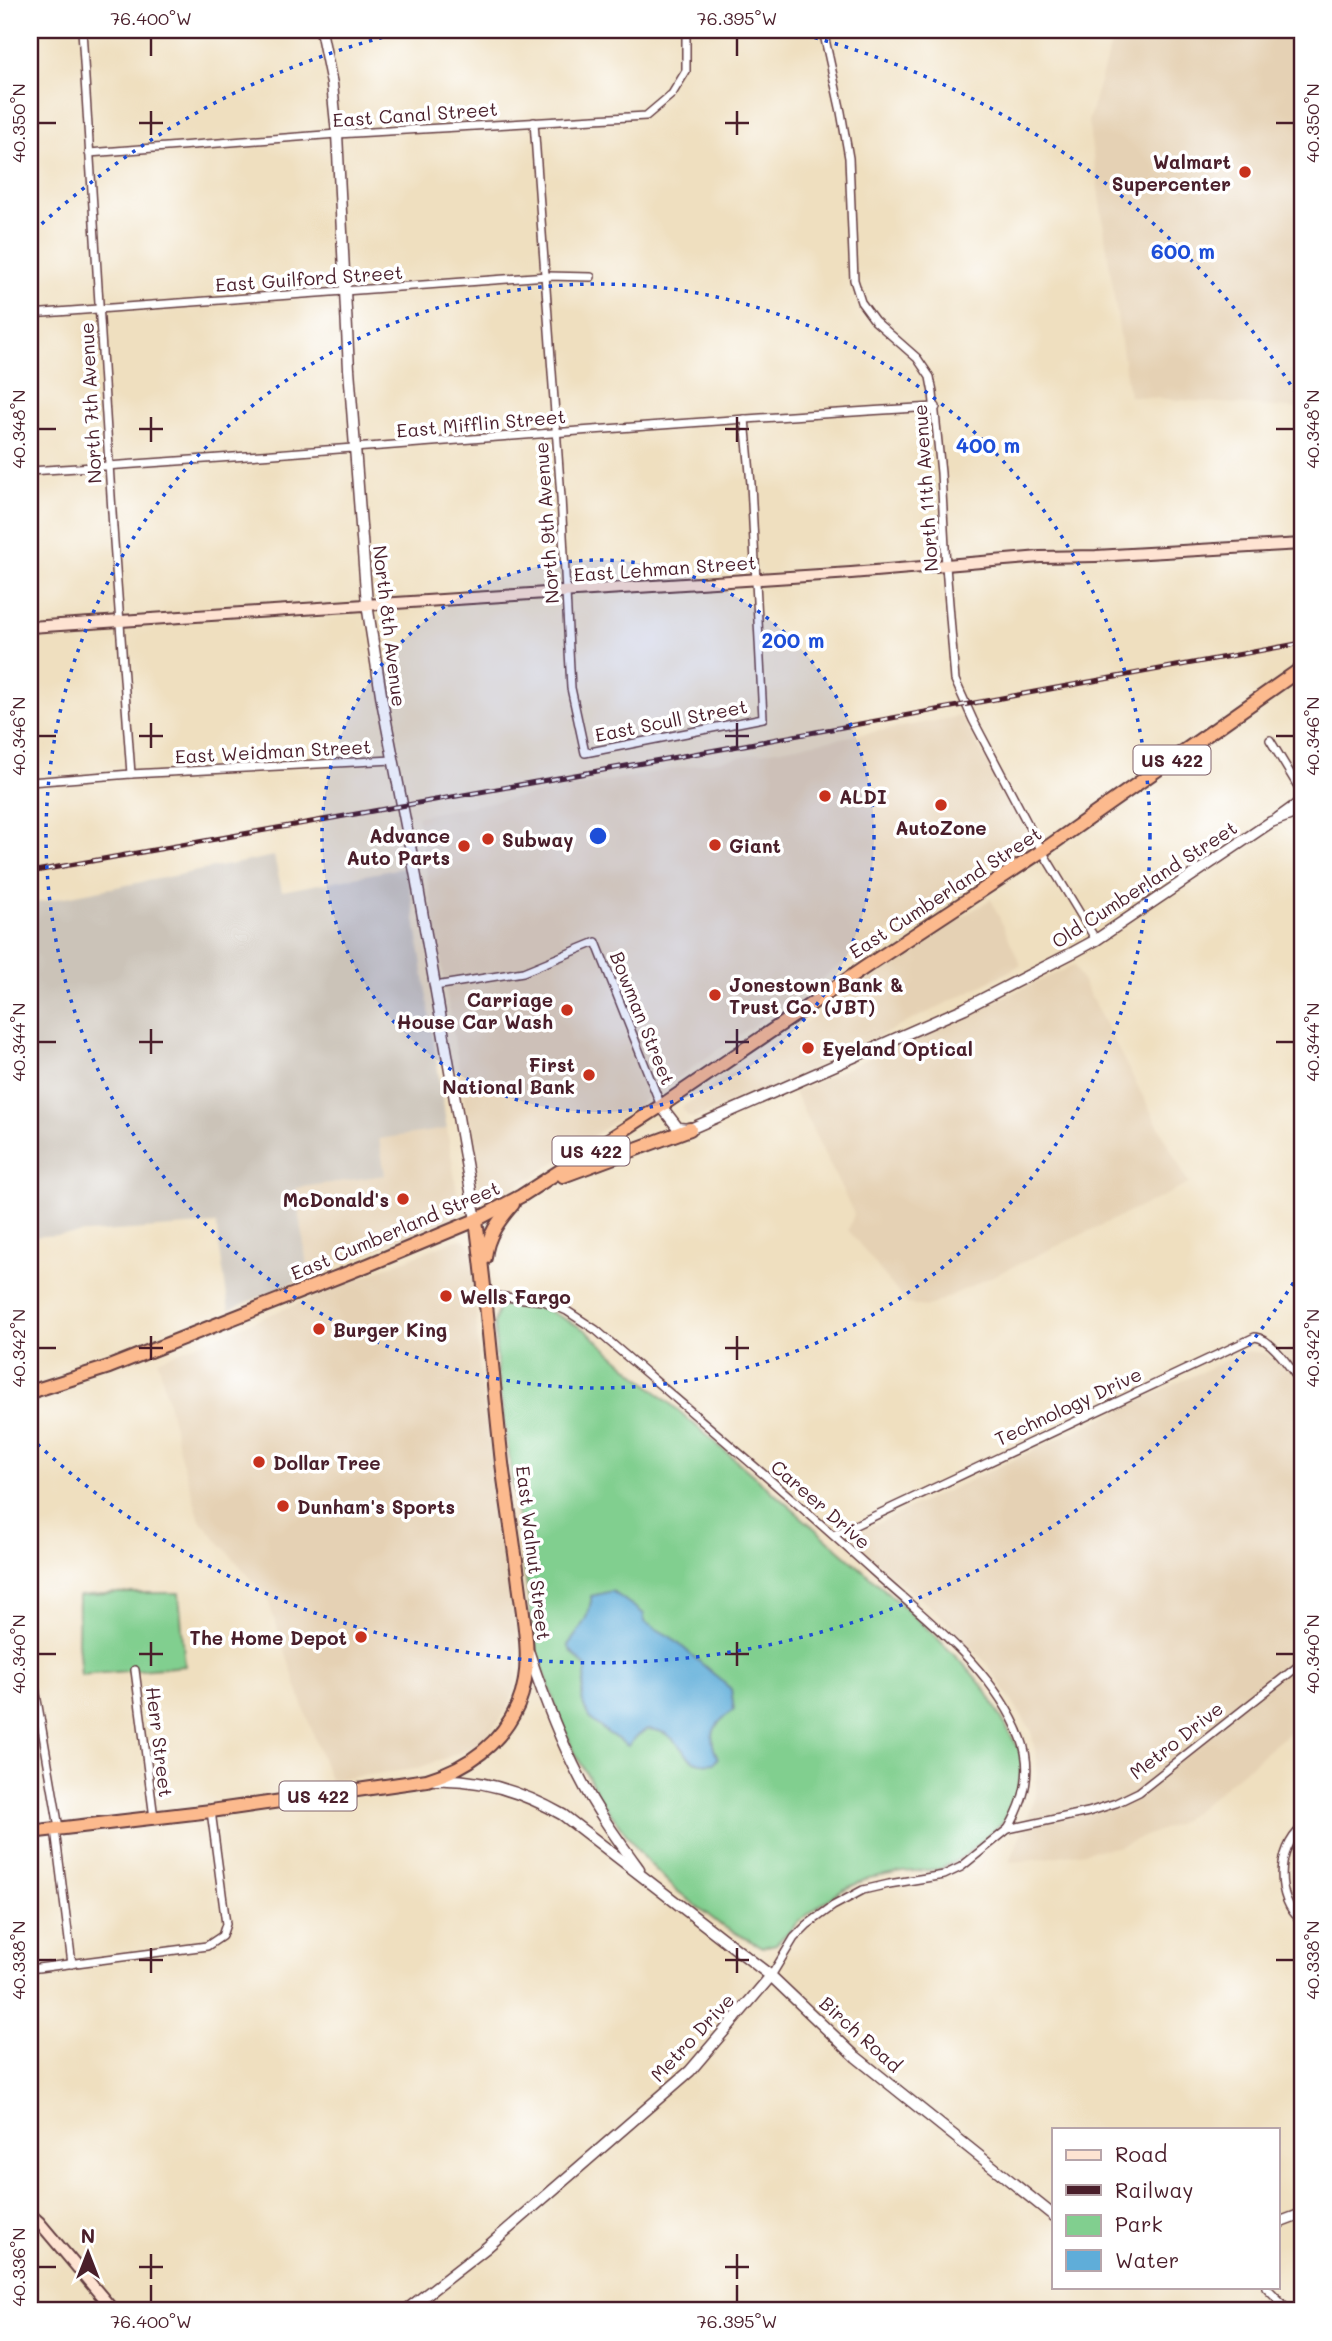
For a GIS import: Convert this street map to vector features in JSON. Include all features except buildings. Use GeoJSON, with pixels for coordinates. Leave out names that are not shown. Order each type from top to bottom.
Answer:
{"type":"FeatureCollection","features":[{"type":"Feature","properties":{"kind":"highway","name":"East Cumberland Street"},"geometry":{"type":"LineString","coordinates":[[30,1392],[109,1367],[239,1316],[476,1220],[521,1196],[661,1106],[1042,851],[1302,668]]}},
{"type":"Feature","properties":{"kind":"highway"},"geometry":{"type":"LineString","coordinates":[[540,1184],[690,1129]]}},
{"type":"Feature","properties":{"kind":"highway","name":"US 422"},"geometry":{"type":"LineString","coordinates":[[483,1272],[489,1238],[499,1220],[521,1196]]}},
{"type":"Feature","properties":{"kind":"highway","name":"East Walnut Street"},"geometry":{"type":"LineString","coordinates":[[30,1832],[211,1811],[427,1780],[447,1774],[470,1762],[489,1746],[500,1732],[518,1704],[524,1681],[527,1647],[501,1451],[476,1220]]}},
{"type":"Feature","properties":{"kind":"main road","name":"East Lehman Street"},"geometry":{"type":"LineString","coordinates":[[30,627],[946,566],[1040,557],[1302,544]]}},
{"type":"Feature","properties":{"kind":"main road"},"geometry":{"type":"LineString","coordinates":[[30,2214],[114,2311]]}},
{"type":"Feature","properties":{"kind":"street","name":"North 7th Avenue"},"geometry":{"type":"LineString","coordinates":[[82,30],[131,774]]}},
{"type":"Feature","properties":{"kind":"street","name":"North 8th Avenue"},"geometry":{"type":"LineString","coordinates":[[321,30],[332,83],[337,134],[355,449],[367,604],[476,1220]]}},
{"type":"Feature","properties":{"kind":"street","name":"North 11th Avenue"},"geometry":{"type":"LineString","coordinates":[[822,30],[849,158],[854,280],[861,302],[874,321],[917,358],[930,377],[936,407],[956,680],[973,720],[1042,851],[1096,940]]}},
{"type":"Feature","properties":{"kind":"street","name":"East Canal Street"},"geometry":{"type":"LineString","coordinates":[[89,153],[337,134],[646,116],[672,94],[686,71],[687,32]]}},
{"type":"Feature","properties":{"kind":"street","name":"North 9th Avenue"},"geometry":{"type":"LineString","coordinates":[[534,122],[547,276],[571,688],[585,753]]}},
{"type":"Feature","properties":{"kind":"street","name":"East Guilford Street"},"geometry":{"type":"LineString","coordinates":[[30,314],[547,276],[591,277]]}},
{"type":"Feature","properties":{"kind":"street","name":"East Mifflin Street"},"geometry":{"type":"LineString","coordinates":[[30,471],[936,407]]}},
{"type":"Feature","properties":{"kind":"street"},"geometry":{"type":"LineString","coordinates":[[745,419],[756,579]]}},
{"type":"Feature","properties":{"kind":"street","name":"East Scull Street"},"geometry":{"type":"LineString","coordinates":[[585,753],[764,718],[756,579]]}},
{"type":"Feature","properties":{"kind":"street"},"geometry":{"type":"LineString","coordinates":[[1270,740],[1302,793]]}},
{"type":"Feature","properties":{"kind":"street","name":"East Weidman Street"},"geometry":{"type":"LineString","coordinates":[[30,782],[393,760]]}},
{"type":"Feature","properties":{"kind":"street","name":"Old Cumberland Street"},"geometry":{"type":"LineString","coordinates":[[690,1129],[965,1008],[1096,940],[1302,799]]}},
{"type":"Feature","properties":{"kind":"street"},"geometry":{"type":"LineString","coordinates":[[1271,822],[1302,810]]}},
{"type":"Feature","properties":{"kind":"street","name":"Bowman Street"},"geometry":{"type":"LineString","coordinates":[[435,986],[523,972],[596,942],[661,1106]]}},
{"type":"Feature","properties":{"kind":"street"},"geometry":{"type":"LineString","coordinates":[[661,1106],[678,1128],[690,1129]]}},
{"type":"Feature","properties":{"kind":"street","name":"Career Drive"},"geometry":{"type":"LineString","coordinates":[[485,1295],[544,1301],[567,1311],[596,1330],[834,1535],[970,1661],[1004,1704],[1027,1757],[1020,1810],[1008,1829]]}},
{"type":"Feature","properties":{"kind":"street","name":"Technology Drive"},"geometry":{"type":"LineString","coordinates":[[834,1535],[1255,1337],[1268,1342],[1302,1384]]}},
{"type":"Feature","properties":{"kind":"street","name":"Birch Road"},"geometry":{"type":"LineString","coordinates":[[527,1647],[554,1721],[580,1779],[645,1878]]}},
{"type":"Feature","properties":{"kind":"street"},"geometry":{"type":"LineString","coordinates":[[30,1660],[57,1828],[72,1964]]}},
{"type":"Feature","properties":{"kind":"street","name":"Metro Drive"},"geometry":{"type":"LineString","coordinates":[[405,2311],[486,2248],[690,2071],[771,1976],[794,1938],[833,1906],[863,1891],[944,1875],[961,1867],[1008,1829],[1116,1804],[1139,1791],[1302,1663]]}},
{"type":"Feature","properties":{"kind":"street","name":"Herr Street"},"geometry":{"type":"LineString","coordinates":[[135,1670],[154,1818]]}},
{"type":"Feature","properties":{"kind":"street","name":"Birch Road"},"geometry":{"type":"LineString","coordinates":[[427,1780],[461,1779],[508,1789],[563,1815],[771,1976],[856,2057],[1052,2214]]}},
{"type":"Feature","properties":{"kind":"street"},"geometry":{"type":"LineString","coordinates":[[30,1969],[207,1946],[222,1936],[226,1924],[211,1811]]}},
{"type":"Feature","properties":{"kind":"street"},"geometry":{"type":"LineString","coordinates":[[1302,1828],[1288,1847],[1282,1881],[1285,1896],[1296,1917],[1302,1921]]}},
{"type":"Feature","properties":{"kind":"street"},"geometry":{"type":"LineString","coordinates":[[1280,2222],[1302,2214]]}},
{"type":"Feature","properties":{"kind":"street"},"geometry":{"type":"LineString","coordinates":[[1267,2288],[1290,2311]]}},
{"type":"Feature","properties":{"kind":"shaded area"},"geometry":{"type":"Polygon","coordinates":[[[1118,30],[1302,30],[1302,409],[1129,396],[1088,122],[1114,34],[1118,30]]]}},
{"type":"Feature","properties":{"kind":"shaded area"},"geometry":{"type":"Polygon","coordinates":[[[961,716],[1022,822],[1026,830],[1025,838],[535,1176],[491,1200],[480,1195],[417,816],[961,716]]]}},
{"type":"Feature","properties":{"kind":"shaded area"},"geometry":{"type":"Polygon","coordinates":[[[274,856],[282,891],[407,867],[447,1129],[379,1139],[385,1175],[296,1188],[307,1266],[316,1273],[229,1310],[216,1224],[30,1237],[30,904],[274,856]]]}},
{"type":"Feature","properties":{"kind":"shaded area"},"geometry":{"type":"Polygon","coordinates":[[[991,899],[1021,965],[791,1080],[696,1118],[689,1117],[684,1111],[682,1107],[931,936],[991,899]]]}},
{"type":"Feature","properties":{"kind":"shaded area"},"geometry":{"type":"Polygon","coordinates":[[[1074,965],[1189,1184],[927,1307],[907,1304],[848,1230],[854,1214],[794,1092],[1074,965]]]}},
{"type":"Feature","properties":{"kind":"shaded area"},"geometry":{"type":"Polygon","coordinates":[[[447,1129],[460,1211],[458,1216],[316,1273],[311,1271],[307,1266],[296,1188],[385,1175],[378,1139],[447,1129]]]}},
{"type":"Feature","properties":{"kind":"shaded area"},"geometry":{"type":"Polygon","coordinates":[[[462,1239],[468,1242],[472,1249],[479,1365],[518,1643],[516,1685],[507,1710],[481,1743],[415,1769],[330,1780],[267,1597],[200,1520],[180,1454],[158,1360],[462,1239]]]}},
{"type":"Feature","properties":{"kind":"shaded area"},"geometry":{"type":"Polygon","coordinates":[[[1302,1339],[1302,1722],[1176,1824],[1117,1847],[1010,1862],[1036,1795],[1037,1761],[1031,1730],[987,1664],[941,1616],[846,1538],[1246,1351],[1264,1353],[1273,1359],[1302,1339]]]}},
{"type":"Feature","properties":{"kind":"green space"},"geometry":{"type":"Polygon","coordinates":[[[511,1303],[540,1308],[585,1330],[865,1572],[969,1670],[985,1689],[1020,1751],[1022,1768],[1017,1795],[1002,1823],[963,1857],[941,1869],[869,1878],[843,1890],[797,1923],[776,1944],[762,1947],[722,1926],[675,1889],[644,1858],[603,1803],[576,1755],[559,1717],[534,1640],[498,1375],[494,1323],[498,1309],[511,1303]]]}},
{"type":"Feature","properties":{"kind":"green space"},"geometry":{"type":"Polygon","coordinates":[[[179,1593],[185,1666],[81,1675],[78,1642],[79,1596],[179,1593]]]}},
{"type":"Feature","properties":{"kind":"water"},"geometry":{"type":"Polygon","coordinates":[[[612,1591],[644,1614],[644,1622],[671,1637],[731,1689],[734,1710],[721,1720],[714,1731],[714,1750],[718,1758],[714,1763],[705,1764],[692,1760],[669,1736],[656,1730],[647,1729],[628,1746],[597,1725],[586,1712],[582,1695],[586,1668],[568,1645],[587,1615],[591,1596],[612,1591]]]}},
{"type":"Feature","properties":{"kind":"railway"},"geometry":{"type":"LineString","coordinates":[[30,872],[1302,643]]}},
{"type":"Feature","properties":{"kind":"place","name":"Walmart Supercenter"},"geometry":{"type":"Point","coordinates":[1245,172]}},
{"type":"Feature","properties":{"kind":"place","name":"ALDI"},"geometry":{"type":"Point","coordinates":[825,796]}},
{"type":"Feature","properties":{"kind":"place","name":"AutoZone"},"geometry":{"type":"Point","coordinates":[941,805]}},
{"type":"Feature","properties":{"kind":"place","name":"Subway"},"geometry":{"type":"Point","coordinates":[488,839]}},
{"type":"Feature","properties":{"kind":"place","name":"Giant"},"geometry":{"type":"Point","coordinates":[715,845]}},
{"type":"Feature","properties":{"kind":"place","name":"Advance Auto Parts"},"geometry":{"type":"Point","coordinates":[464,846]}},
{"type":"Feature","properties":{"kind":"place","name":"Jonestown Bank & Trust Co. (JBT)"},"geometry":{"type":"Point","coordinates":[715,995]}},
{"type":"Feature","properties":{"kind":"place","name":"Carriage House Car Wash"},"geometry":{"type":"Point","coordinates":[567,1010]}},
{"type":"Feature","properties":{"kind":"place","name":"Eyeland Optical"},"geometry":{"type":"Point","coordinates":[808,1048]}},
{"type":"Feature","properties":{"kind":"place","name":"First National Bank"},"geometry":{"type":"Point","coordinates":[589,1075]}},
{"type":"Feature","properties":{"kind":"place","name":"McDonald's"},"geometry":{"type":"Point","coordinates":[403,1199]}},
{"type":"Feature","properties":{"kind":"place","name":"Wells Fargo"},"geometry":{"type":"Point","coordinates":[446,1296]}},
{"type":"Feature","properties":{"kind":"place","name":"Burger King"},"geometry":{"type":"Point","coordinates":[319,1329]}},
{"type":"Feature","properties":{"kind":"place","name":"Dollar Tree"},"geometry":{"type":"Point","coordinates":[259,1462]}},
{"type":"Feature","properties":{"kind":"place","name":"Dunham's Sports"},"geometry":{"type":"Point","coordinates":[283,1506]}},
{"type":"Feature","properties":{"kind":"place","name":"The Home Depot"},"geometry":{"type":"Point","coordinates":[361,1637]}}]}
